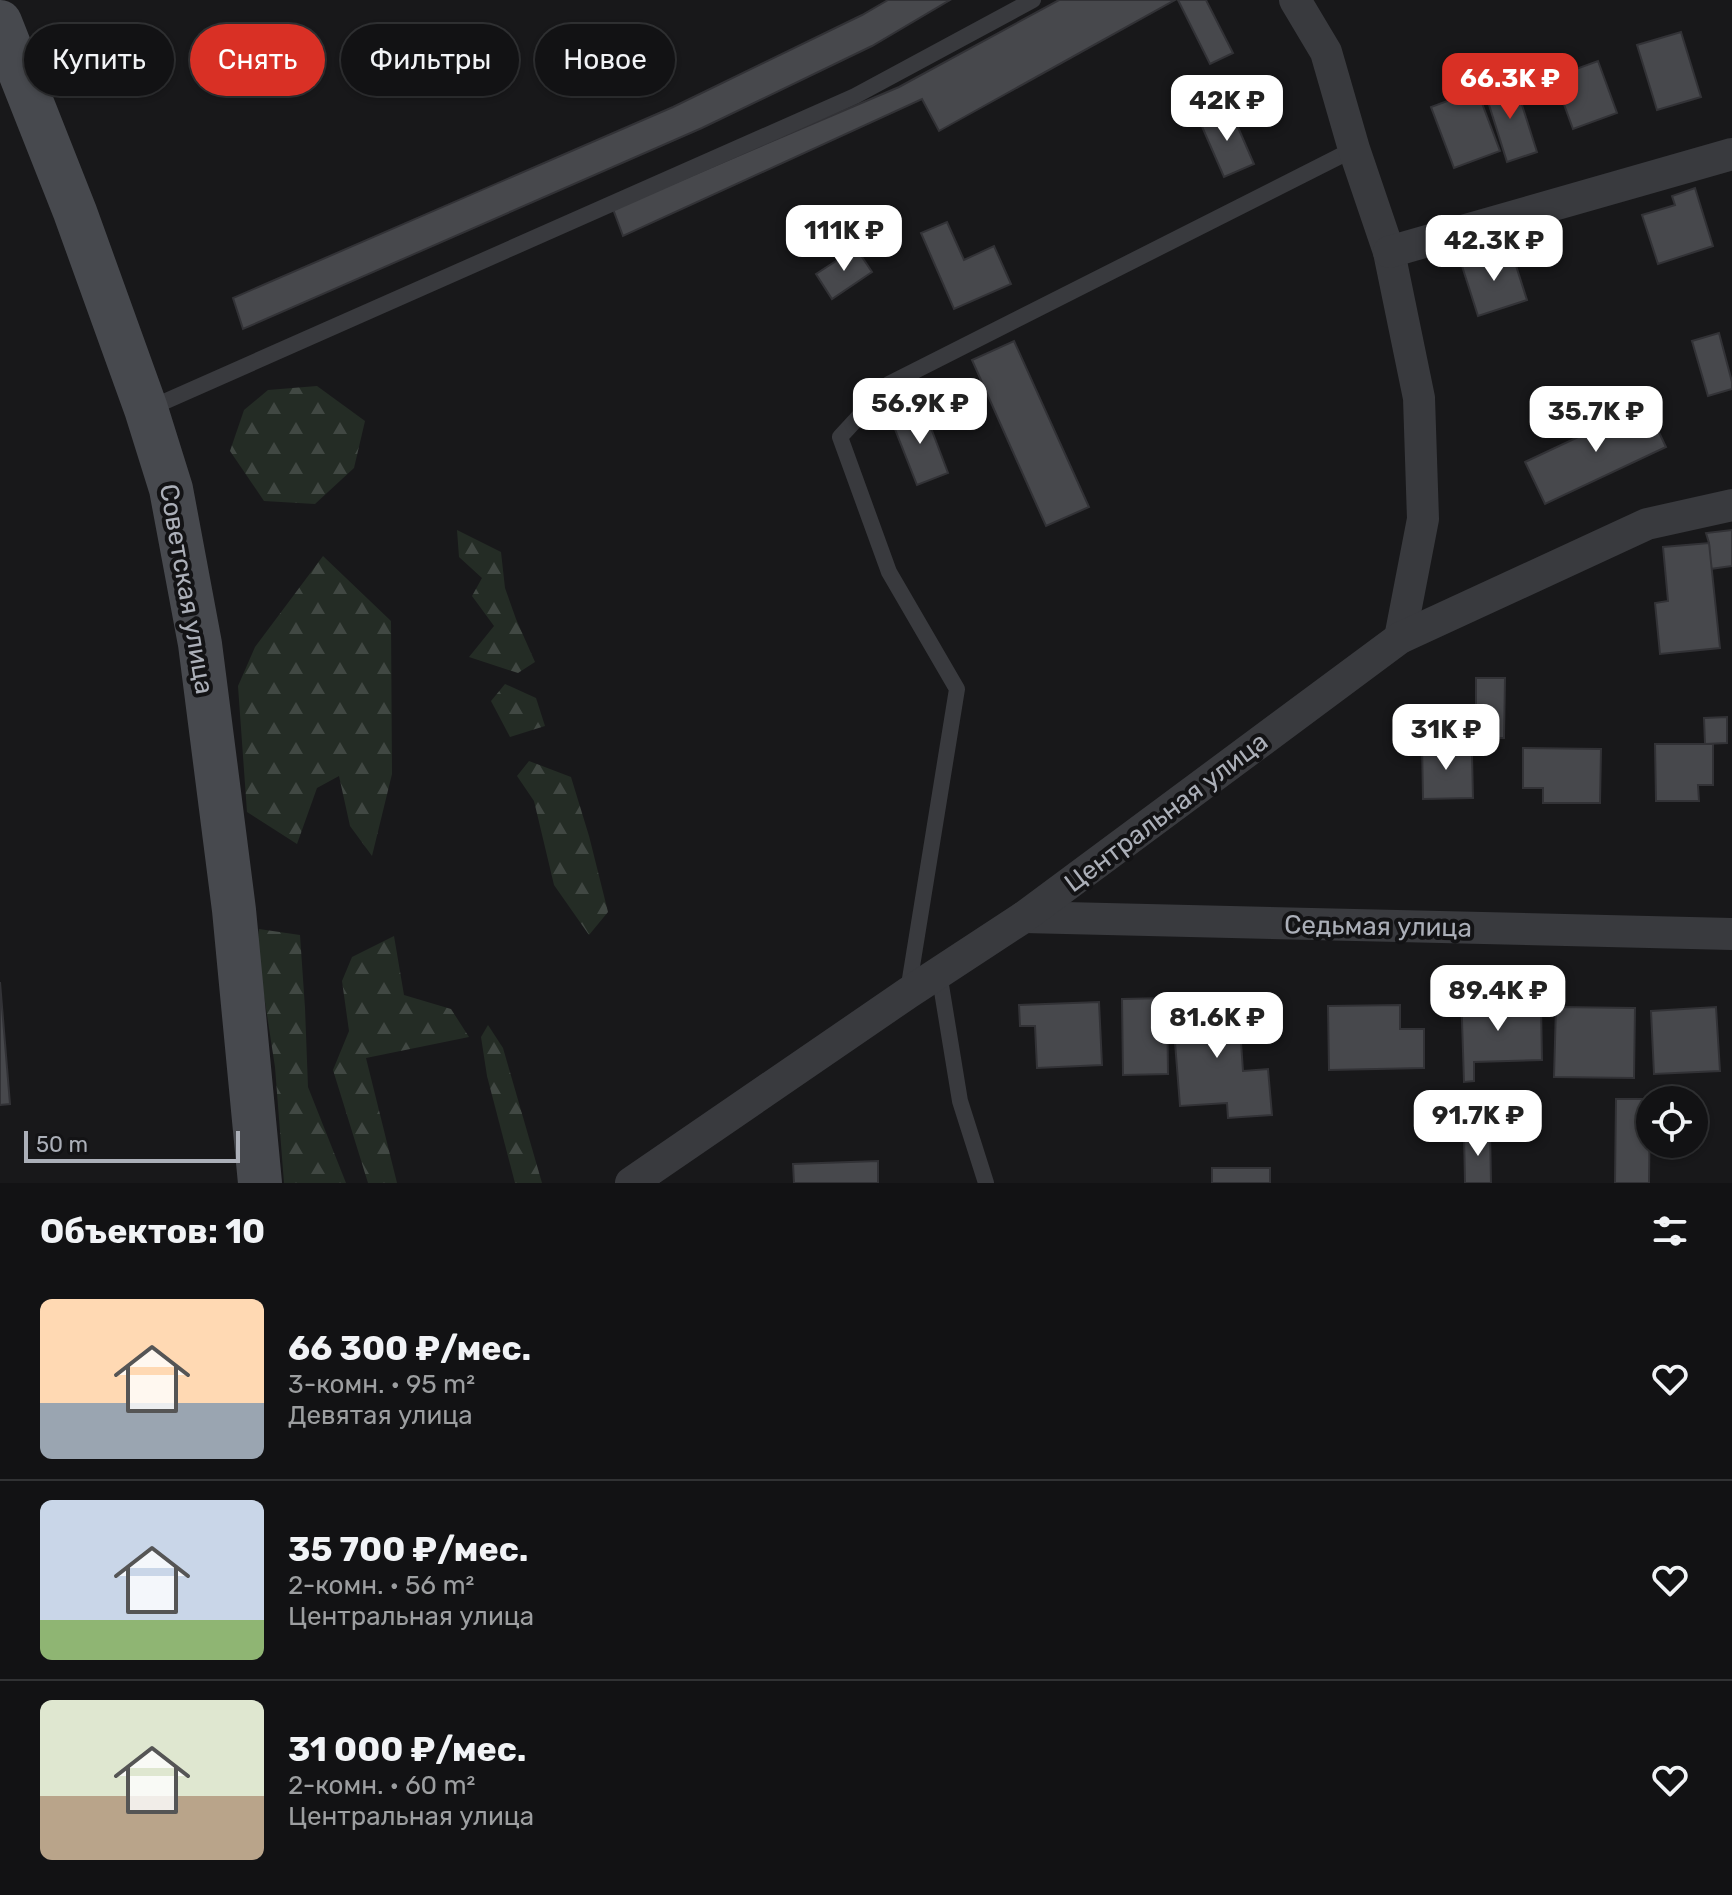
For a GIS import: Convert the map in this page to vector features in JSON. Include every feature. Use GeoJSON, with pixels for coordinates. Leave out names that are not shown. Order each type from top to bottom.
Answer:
{"type":"FeatureCollection","features":[{"type":"Feature","properties":{"kind":"main road","name":"Советская улица"},"geometry":{"type":"LineString","coordinates":[[0,22],[75,212],[146,409],[171,489],[200,644],[234,910],[260,1183]]}},
{"type":"Feature","properties":{"kind":"street"},"geometry":{"type":"LineString","coordinates":[[1295,0],[1326,52],[1354,149],[1389,252],[1419,398],[1423,519],[1400,638]]}},
{"type":"Feature","properties":{"kind":"street"},"geometry":{"type":"LineString","coordinates":[[1389,252],[1732,154]]}},
{"type":"Feature","properties":{"kind":"street","name":"Центральная улица"},"geometry":{"type":"LineString","coordinates":[[631,1183],[1024,917],[1400,638],[1647,524],[1732,505]]}},
{"type":"Feature","properties":{"kind":"street","name":"Седьмая улица"},"geometry":{"type":"LineString","coordinates":[[1024,917],[1732,934]]}},
{"type":"Feature","properties":{"kind":"lane"},"geometry":{"type":"LineString","coordinates":[[146,409],[855,96],[1033,0]]}},
{"type":"Feature","properties":{"kind":"lane"},"geometry":{"type":"LineString","coordinates":[[908,993],[957,689],[889,572],[840,437],[889,384],[1354,149]]}},
{"type":"Feature","properties":{"kind":"lane"},"geometry":{"type":"LineString","coordinates":[[939,973],[960,1101],[986,1183]]}},
{"type":"Feature","properties":{"kind":"green space"},"geometry":{"type":"Polygon","coordinates":[[[317,386],[365,421],[354,468],[315,504],[264,501],[230,451],[244,410],[268,390],[317,386]]]}},
{"type":"Feature","properties":{"kind":"green space"},"geometry":{"type":"Polygon","coordinates":[[[457,530],[501,552],[505,588],[535,662],[518,673],[469,657],[494,626],[472,596],[482,578],[459,557],[457,530]]]}},
{"type":"Feature","properties":{"kind":"green space"},"geometry":{"type":"Polygon","coordinates":[[[323,556],[391,621],[392,774],[372,856],[350,826],[339,776],[317,788],[297,844],[247,812],[238,686],[255,647],[323,556]]]}},
{"type":"Feature","properties":{"kind":"green space"},"geometry":{"type":"Polygon","coordinates":[[[505,684],[536,698],[545,726],[510,737],[491,701],[505,684]]]}},
{"type":"Feature","properties":{"kind":"green space"},"geometry":{"type":"Polygon","coordinates":[[[529,761],[571,777],[608,912],[589,935],[554,885],[534,801],[517,776],[529,761]]]}},
{"type":"Feature","properties":{"kind":"green space"},"geometry":{"type":"Polygon","coordinates":[[[259,929],[300,935],[308,1087],[346,1183],[284,1183],[275,1067],[257,950],[259,929]]]}},
{"type":"Feature","properties":{"kind":"green space"},"geometry":{"type":"Polygon","coordinates":[[[394,936],[404,995],[451,1009],[469,1037],[366,1058],[397,1183],[368,1183],[333,1070],[349,1031],[342,981],[352,957],[394,936]]]}},
{"type":"Feature","properties":{"kind":"green space"},"geometry":{"type":"Polygon","coordinates":[[[488,1025],[503,1048],[542,1183],[515,1183],[487,1076],[481,1037],[488,1025]]]}},
{"type":"Feature","properties":{"kind":"building"},"geometry":{"type":"Polygon","coordinates":[[[888,0],[950,0],[872,46],[702,128],[243,329],[233,298],[673,107],[888,0]]]}},
{"type":"Feature","properties":{"kind":"building"},"geometry":{"type":"Polygon","coordinates":[[[1059,0],[1175,0],[939,131],[922,99],[623,236],[613,209],[899,87],[1059,0]]]}},
{"type":"Feature","properties":{"kind":"building"},"geometry":{"type":"Polygon","coordinates":[[[1178,0],[1206,0],[1233,53],[1210,64],[1178,0]]]}},
{"type":"Feature","properties":{"kind":"building"},"geometry":{"type":"Polygon","coordinates":[[[1681,32],[1701,97],[1657,110],[1637,45],[1681,32]]]}},
{"type":"Feature","properties":{"kind":"building"},"geometry":{"type":"Polygon","coordinates":[[[1598,61],[1617,113],[1573,129],[1554,77],[1598,61]]]}},
{"type":"Feature","properties":{"kind":"building"},"geometry":{"type":"Polygon","coordinates":[[[1514,80],[1537,152],[1507,162],[1484,89],[1514,80]]]}},
{"type":"Feature","properties":{"kind":"building"},"geometry":{"type":"Polygon","coordinates":[[[1477,90],[1500,151],[1454,168],[1431,107],[1477,90]]]}},
{"type":"Feature","properties":{"kind":"building"},"geometry":{"type":"Polygon","coordinates":[[[1230,109],[1254,164],[1224,177],[1200,122],[1230,109]]]}},
{"type":"Feature","properties":{"kind":"building"},"geometry":{"type":"Polygon","coordinates":[[[1695,188],[1713,246],[1658,264],[1642,215],[1675,205],[1672,196],[1695,188]]]}},
{"type":"Feature","properties":{"kind":"building"},"geometry":{"type":"Polygon","coordinates":[[[947,222],[964,260],[994,246],[1011,284],[954,309],[921,233],[947,222]]]}},
{"type":"Feature","properties":{"kind":"building"},"geometry":{"type":"Polygon","coordinates":[[[856,248],[872,272],[832,299],[816,274],[856,248]]]}},
{"type":"Feature","properties":{"kind":"building"},"geometry":{"type":"Polygon","coordinates":[[[1511,250],[1527,300],[1478,316],[1462,266],[1511,250]]]}},
{"type":"Feature","properties":{"kind":"building"},"geometry":{"type":"Polygon","coordinates":[[[1719,333],[1732,389],[1708,396],[1692,341],[1719,333]]]}},
{"type":"Feature","properties":{"kind":"building"},"geometry":{"type":"Polygon","coordinates":[[[1014,341],[1089,507],[1046,526],[972,360],[1014,341]]]}},
{"type":"Feature","properties":{"kind":"building"},"geometry":{"type":"Polygon","coordinates":[[[1646,405],[1666,447],[1545,504],[1525,462],[1646,405]]]}},
{"type":"Feature","properties":{"kind":"building"},"geometry":{"type":"Polygon","coordinates":[[[923,407],[948,473],[917,485],[891,419],[923,407]]]}},
{"type":"Feature","properties":{"kind":"building"},"geometry":{"type":"Polygon","coordinates":[[[1732,530],[1732,566],[1710,569],[1706,533],[1732,530]]]}},
{"type":"Feature","properties":{"kind":"building"},"geometry":{"type":"Polygon","coordinates":[[[1709,543],[1720,648],[1660,654],[1655,603],[1668,601],[1663,547],[1709,543]]]}},
{"type":"Feature","properties":{"kind":"building"},"geometry":{"type":"Polygon","coordinates":[[[1476,678],[1505,678],[1504,738],[1476,738],[1476,678]]]}},
{"type":"Feature","properties":{"kind":"building"},"geometry":{"type":"Polygon","coordinates":[[[1727,717],[1727,743],[1705,744],[1704,718],[1727,717]]]}},
{"type":"Feature","properties":{"kind":"building"},"geometry":{"type":"Polygon","coordinates":[[[1455,741],[1455,755],[1472,755],[1473,798],[1423,799],[1422,742],[1455,741]]]}},
{"type":"Feature","properties":{"kind":"building"},"geometry":{"type":"Polygon","coordinates":[[[1655,744],[1713,744],[1713,785],[1698,785],[1699,801],[1656,801],[1655,744]]]}},
{"type":"Feature","properties":{"kind":"building"},"geometry":{"type":"Polygon","coordinates":[[[1523,748],[1601,749],[1600,803],[1543,803],[1543,788],[1523,788],[1523,748]]]}},
{"type":"Feature","properties":{"kind":"building"},"geometry":{"type":"Polygon","coordinates":[[[0,982],[10,1104],[0,1105],[0,982]]]}},
{"type":"Feature","properties":{"kind":"building"},"geometry":{"type":"Polygon","coordinates":[[[1484,989],[1485,1008],[1541,1006],[1542,1060],[1474,1062],[1474,1081],[1464,1082],[1461,990],[1484,989]]]}},
{"type":"Feature","properties":{"kind":"building"},"geometry":{"type":"Polygon","coordinates":[[[1167,998],[1168,1074],[1123,1075],[1122,999],[1167,998]]]}},
{"type":"Feature","properties":{"kind":"building"},"geometry":{"type":"Polygon","coordinates":[[[1238,999],[1243,1071],[1268,1069],[1272,1115],[1228,1118],[1227,1103],[1180,1106],[1172,1004],[1238,999]]]}},
{"type":"Feature","properties":{"kind":"building"},"geometry":{"type":"Polygon","coordinates":[[[1099,1002],[1102,1065],[1037,1068],[1035,1026],[1020,1026],[1019,1005],[1099,1002]]]}},
{"type":"Feature","properties":{"kind":"building"},"geometry":{"type":"Polygon","coordinates":[[[1400,1005],[1400,1029],[1424,1029],[1424,1068],[1329,1070],[1328,1006],[1400,1005]]]}},
{"type":"Feature","properties":{"kind":"building"},"geometry":{"type":"Polygon","coordinates":[[[1556,1007],[1635,1008],[1634,1078],[1554,1077],[1556,1007]]]}},
{"type":"Feature","properties":{"kind":"building"},"geometry":{"type":"Polygon","coordinates":[[[1716,1007],[1720,1071],[1654,1074],[1651,1011],[1716,1007]]]}},
{"type":"Feature","properties":{"kind":"building"},"geometry":{"type":"Polygon","coordinates":[[[1616,1099],[1636,1099],[1636,1158],[1649,1158],[1649,1183],[1615,1183],[1616,1099]]]}},
{"type":"Feature","properties":{"kind":"building"},"geometry":{"type":"Polygon","coordinates":[[[1464,1132],[1490,1132],[1491,1183],[1465,1183],[1464,1132]]]}},
{"type":"Feature","properties":{"kind":"building"},"geometry":{"type":"Polygon","coordinates":[[[878,1161],[878,1183],[794,1183],[793,1164],[878,1161]]]}},
{"type":"Feature","properties":{"kind":"building"},"geometry":{"type":"Polygon","coordinates":[[[1212,1168],[1270,1168],[1270,1183],[1212,1183],[1212,1168]]]}}]}
